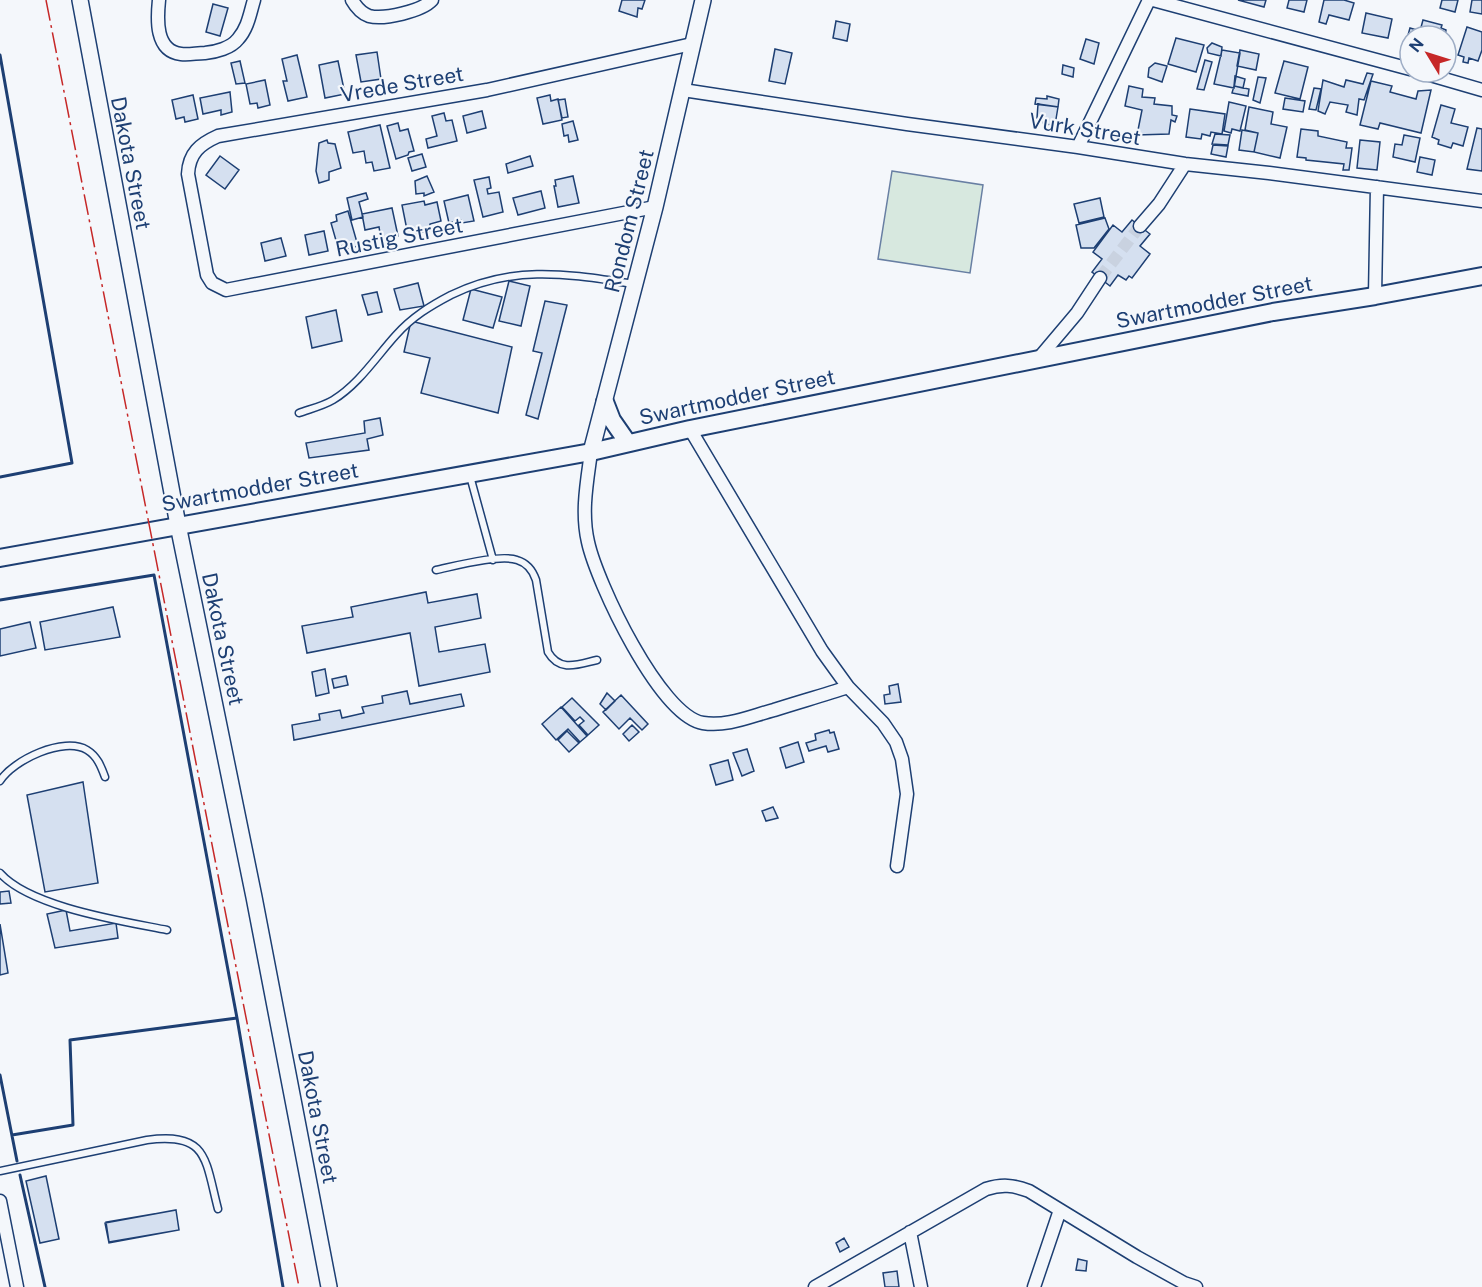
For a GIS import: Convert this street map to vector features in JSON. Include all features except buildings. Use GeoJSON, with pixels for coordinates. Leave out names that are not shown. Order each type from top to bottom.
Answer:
{"type":"FeatureCollection","features":[{"type":"Feature","properties":{"kind":"main road","name":"Swartmodder Street"},"geometry":{"type":"LineString","coordinates":[[0,558],[591,452],[690,429],[1040,358],[1273,312],[1482,276]]}},
{"type":"Feature","properties":{"kind":"main road"},"geometry":{"type":"LineString","coordinates":[[605,402],[612,420],[628,442]]}},
{"type":"Feature","properties":{"kind":"street","name":"Dakota Street"},"geometry":{"type":"LineString","coordinates":[[80,0],[178,525],[254,897],[328,1287]]}},
{"type":"Feature","properties":{"kind":"street"},"geometry":{"type":"LineString","coordinates":[[159,0],[157,19],[162,41],[174,52],[182,54],[209,53],[235,43],[245,29],[254,0]]}},
{"type":"Feature","properties":{"kind":"street"},"geometry":{"type":"LineString","coordinates":[[352,0],[360,12],[379,17],[419,9],[432,0]]}},
{"type":"Feature","properties":{"kind":"street","name":"Rondom Street"},"geometry":{"type":"LineString","coordinates":[[591,452],[655,207],[703,0]]}},
{"type":"Feature","properties":{"kind":"street"},"geometry":{"type":"LineString","coordinates":[[1078,147],[1151,0],[1398,66]]}},
{"type":"Feature","properties":{"kind":"street","name":"Vrede Street"},"geometry":{"type":"LineString","coordinates":[[198,224],[188,174],[189,164],[199,146],[218,136],[487,90],[692,44]]}},
{"type":"Feature","properties":{"kind":"street"},"geometry":{"type":"LineString","coordinates":[[1458,83],[1482,90]]}},
{"type":"Feature","properties":{"kind":"street","name":"Vurk Street"},"geometry":{"type":"LineString","coordinates":[[683,90],[1185,164],[1482,201]]}},
{"type":"Feature","properties":{"kind":"street"},"geometry":{"type":"LineString","coordinates":[[1140,226],[1159,204],[1185,164]]}},
{"type":"Feature","properties":{"kind":"street"},"geometry":{"type":"LineString","coordinates":[[1375,296],[1377,187]]}},
{"type":"Feature","properties":{"kind":"street","name":"Rustig Street"},"geometry":{"type":"LineString","coordinates":[[198,224],[207,275],[212,283],[226,290],[655,207]]}},
{"type":"Feature","properties":{"kind":"street"},"geometry":{"type":"LineString","coordinates":[[1040,358],[1077,313],[1100,278]]}},
{"type":"Feature","properties":{"kind":"street"},"geometry":{"type":"LineString","coordinates":[[690,429],[822,651],[849,687],[884,723],[896,742],[902,759],[907,794],[897,866]]}},
{"type":"Feature","properties":{"kind":"street"},"geometry":{"type":"LineString","coordinates":[[591,452],[585,497],[588,541],[595,566],[605,590],[656,684],[681,711],[690,719],[701,723],[718,724],[737,721],[849,687]]}},
{"type":"Feature","properties":{"kind":"street"},"geometry":{"type":"LineString","coordinates":[[815,1287],[986,1189],[999,1185],[1014,1185],[1029,1191],[1167,1273],[1196,1287]]}},
{"type":"Feature","properties":{"kind":"street"},"geometry":{"type":"LineString","coordinates":[[0,1201],[17,1287]]}},
{"type":"Feature","properties":{"kind":"street"},"geometry":{"type":"LineString","coordinates":[[1034,1287],[1060,1210]]}},
{"type":"Feature","properties":{"kind":"street"},"geometry":{"type":"LineString","coordinates":[[910,1232],[921,1287]]}},
{"type":"Feature","properties":{"kind":"street"},"geometry":{"type":"LineString","coordinates":[[1162,1287],[1167,1273]]}},
{"type":"Feature","properties":{"kind":"lane"},"geometry":{"type":"LineString","coordinates":[[299,413],[331,401],[346,391],[410,321],[439,301],[475,284],[514,274],[531,273],[596,278],[635,284]]}},
{"type":"Feature","properties":{"kind":"lane"},"geometry":{"type":"LineString","coordinates":[[469,473],[493,560]]}},
{"type":"Feature","properties":{"kind":"lane"},"geometry":{"type":"LineString","coordinates":[[436,570],[493,560],[517,560],[533,571],[548,652],[552,659],[564,666],[597,660]]}},
{"type":"Feature","properties":{"kind":"lane"},"geometry":{"type":"LineString","coordinates":[[0,781],[13,765],[27,757],[70,746],[80,746],[94,756],[105,777]]}},
{"type":"Feature","properties":{"kind":"lane"},"geometry":{"type":"LineString","coordinates":[[0,873],[15,886],[40,898],[101,916],[167,930]]}},
{"type":"Feature","properties":{"kind":"lane"},"geometry":{"type":"LineString","coordinates":[[0,1171],[147,1140],[182,1139],[189,1142],[202,1155],[218,1209]]}},
{"type":"Feature","properties":{"kind":"shaded area"},"geometry":{"type":"Polygon","coordinates":[[[892,171],[983,185],[970,273],[878,259],[892,171]]]}},
{"type":"Feature","properties":{"kind":"tunnel"},"geometry":{"type":"LineString","coordinates":[[1100,278],[1140,226]]}},
{"type":"Feature","properties":{"kind":"wall"},"geometry":{"type":"LineString","coordinates":[[0,55],[72,463],[0,477]]}},
{"type":"Feature","properties":{"kind":"wall"},"geometry":{"type":"LineString","coordinates":[[0,600],[154,575],[237,1018],[283,1287]]}},
{"type":"Feature","properties":{"kind":"wall"},"geometry":{"type":"LineString","coordinates":[[12,1135],[73,1125],[70,1040],[237,1018]]}},
{"type":"Feature","properties":{"kind":"wall"},"geometry":{"type":"LineString","coordinates":[[0,1075],[17,1161]]}},
{"type":"Feature","properties":{"kind":"wall"},"geometry":{"type":"LineString","coordinates":[[20,1175],[45,1287]]}},
{"type":"Feature","properties":{"kind":"power"},"geometry":{"type":"LineString","coordinates":[[46,0],[299,1287]]}}]}
